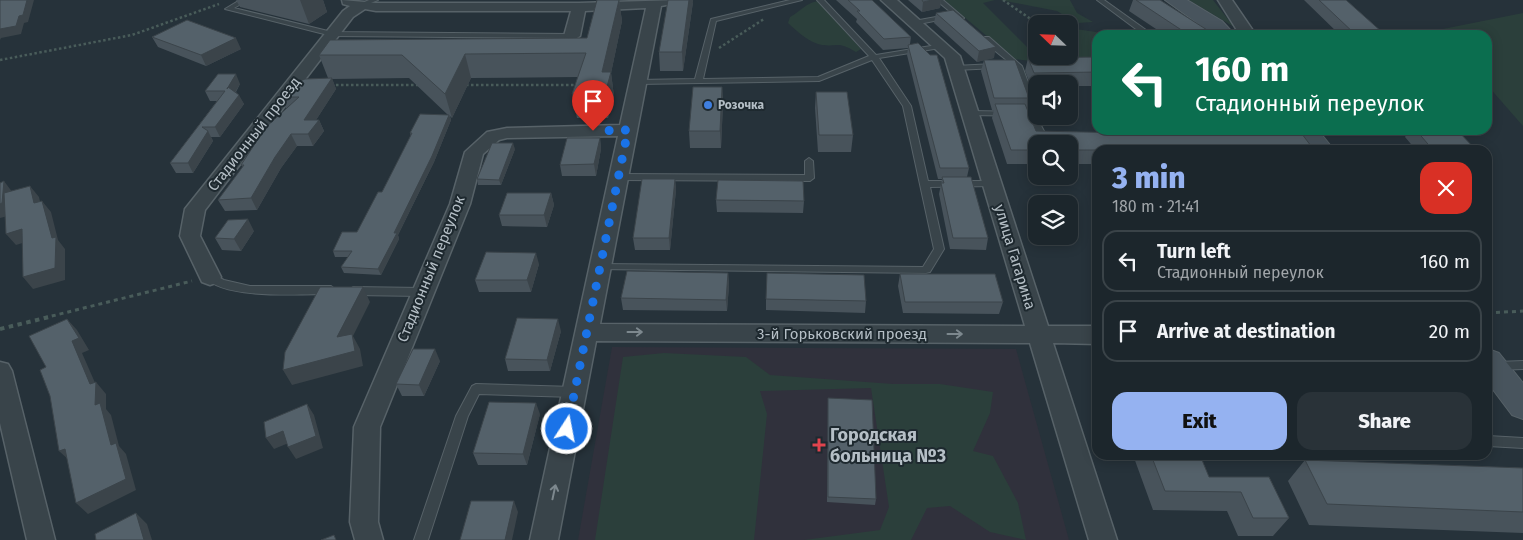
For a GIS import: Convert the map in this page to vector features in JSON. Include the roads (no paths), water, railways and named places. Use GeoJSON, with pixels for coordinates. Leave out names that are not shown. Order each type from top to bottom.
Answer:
{"type":"FeatureCollection","features":[{"type":"Feature","properties":{"kind":"street"},"geometry":{"type":"LineString","coordinates":[[342,0],[368,2],[376,7],[579,7],[663,2],[638,82],[544,540]]}},
{"type":"Feature","properties":{"kind":"street","name":"улица Гагарина"},"geometry":{"type":"LineString","coordinates":[[888,0],[952,56],[1103,540]]}},
{"type":"Feature","properties":{"kind":"street"},"geometry":{"type":"LineString","coordinates":[[1174,0],[1220,30]]}},
{"type":"Feature","properties":{"kind":"street"},"geometry":{"type":"LineString","coordinates":[[1224,0],[1245,30]]}},
{"type":"Feature","properties":{"kind":"street","name":"Стадионный проезд"},"geometry":{"type":"LineString","coordinates":[[210,277],[190,236],[195,209],[292,85],[321,55],[332,34],[348,14],[368,2]]}},
{"type":"Feature","properties":{"kind":"street"},"geometry":{"type":"LineString","coordinates":[[572,36],[579,7]]}},
{"type":"Feature","properties":{"kind":"street","name":"Стадионный переулок"},"geometry":{"type":"LineString","coordinates":[[369,540],[364,522],[367,427],[460,204],[474,152],[493,136],[507,133],[628,130]]}},
{"type":"Feature","properties":{"kind":"street"},"geometry":{"type":"LineString","coordinates":[[1310,135],[1318,145]]}},
{"type":"Feature","properties":{"kind":"street","name":"3-й Горьковский проезд"},"geometry":{"type":"LineString","coordinates":[[587,332],[1092,336]]}},
{"type":"Feature","properties":{"kind":"street"},"geometry":{"type":"LineString","coordinates":[[1492,368],[1523,406]]}},
{"type":"Feature","properties":{"kind":"street"},"geometry":{"type":"LineString","coordinates":[[0,371],[40,540]]}},
{"type":"Feature","properties":{"kind":"lane"},"geometry":{"type":"LineString","coordinates":[[246,0],[228,10],[332,34],[572,36],[567,52]]}},
{"type":"Feature","properties":{"kind":"lane"},"geometry":{"type":"LineString","coordinates":[[600,268],[926,270],[939,249],[907,106],[874,57],[820,0]]}},
{"type":"Feature","properties":{"kind":"lane"},"geometry":{"type":"LineString","coordinates":[[938,0],[965,22]]}},
{"type":"Feature","properties":{"kind":"lane"},"geometry":{"type":"LineString","coordinates":[[1100,0],[1142,30]]}},
{"type":"Feature","properties":{"kind":"lane"},"geometry":{"type":"LineString","coordinates":[[698,82],[713,20],[796,1]]}},
{"type":"Feature","properties":{"kind":"lane"},"geometry":{"type":"LineString","coordinates":[[914,23],[958,16]]}},
{"type":"Feature","properties":{"kind":"lane"},"geometry":{"type":"LineString","coordinates":[[980,34],[1018,66],[1028,93]]}},
{"type":"Feature","properties":{"kind":"lane"},"geometry":{"type":"LineString","coordinates":[[638,82],[698,82],[754,78],[820,79],[874,57],[940,46]]}},
{"type":"Feature","properties":{"kind":"lane"},"geometry":{"type":"LineString","coordinates":[[956,68],[1028,65]]}},
{"type":"Feature","properties":{"kind":"lane"},"geometry":{"type":"LineString","coordinates":[[970,113],[1028,114]]}},
{"type":"Feature","properties":{"kind":"lane"},"geometry":{"type":"LineString","coordinates":[[1230,139],[1246,140],[1242,135]]}},
{"type":"Feature","properties":{"kind":"lane"},"geometry":{"type":"LineString","coordinates":[[619,177],[810,178],[810,161]]}},
{"type":"Feature","properties":{"kind":"lane"},"geometry":{"type":"LineString","coordinates":[[924,184],[992,184]]}},
{"type":"Feature","properties":{"kind":"lane"},"geometry":{"type":"LineString","coordinates":[[210,277],[217,283],[235,288],[422,292]]}},
{"type":"Feature","properties":{"kind":"lane"},"geometry":{"type":"LineString","coordinates":[[1492,364],[1523,366]]}},
{"type":"Feature","properties":{"kind":"lane"},"geometry":{"type":"LineString","coordinates":[[421,540],[462,416],[476,389],[574,392]]}},
{"type":"Feature","properties":{"kind":"lane"},"geometry":{"type":"LineString","coordinates":[[1492,441],[1523,443]]}},
{"type":"Feature","properties":{"kind":"place","name":"Розочка"},"geometry":{"type":"Point","coordinates":[708,105]}},
{"type":"Feature","properties":{"kind":"place","name":"Городская больница №3"},"geometry":{"type":"Point","coordinates":[819,445]}}]}
